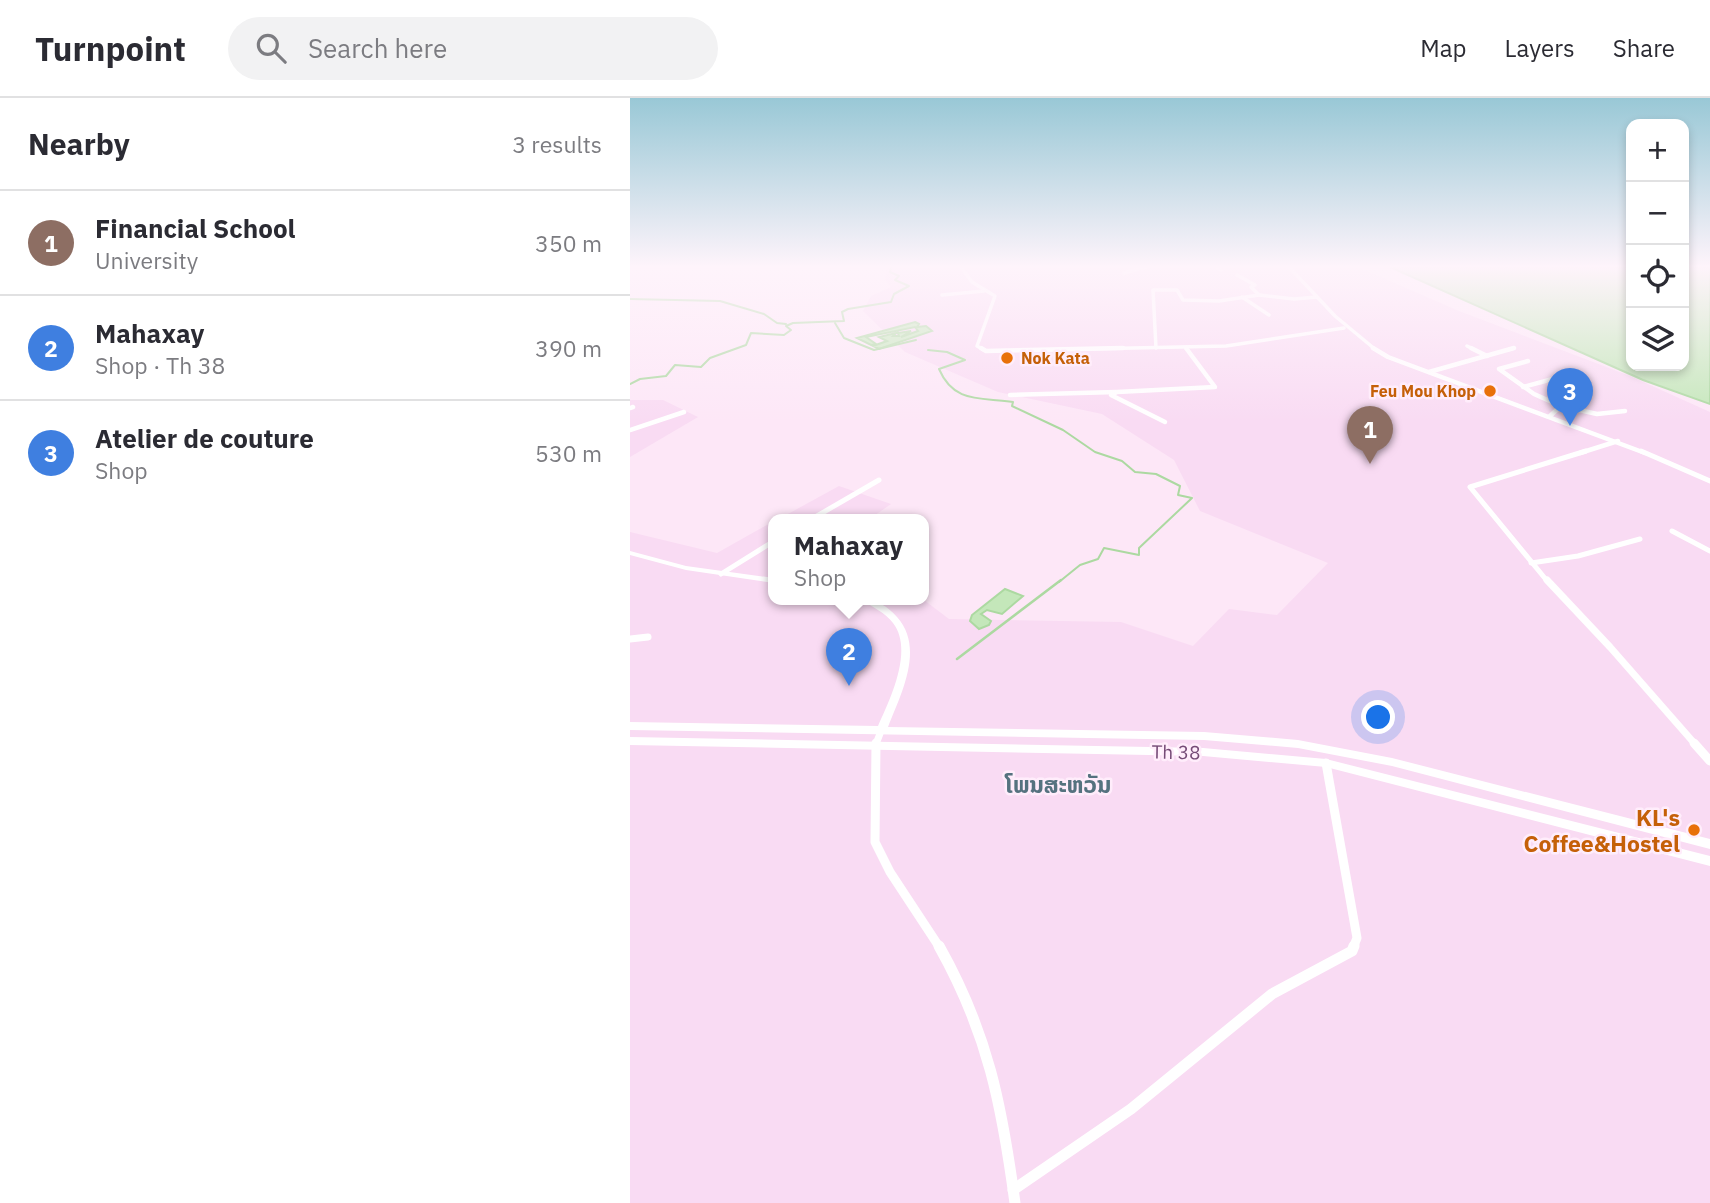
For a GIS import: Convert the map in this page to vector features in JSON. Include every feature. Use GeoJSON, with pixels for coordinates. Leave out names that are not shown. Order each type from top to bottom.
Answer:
{"type":"FeatureCollection","features":[{"type":"Feature","properties":{"kind":"street"},"geometry":{"type":"LineString","coordinates":[[987,319],[978,346],[981,350],[1238,345],[1344,328]]}},
{"type":"Feature","properties":{"kind":"street"},"geometry":{"type":"LineString","coordinates":[[1155,319],[1156,348]]}},
{"type":"Feature","properties":{"kind":"street"},"geometry":{"type":"LineString","coordinates":[[1336,319],[1368,346],[1428,373],[1618,441],[1710,481]]}},
{"type":"Feature","properties":{"kind":"street"},"geometry":{"type":"LineString","coordinates":[[1468,346],[1488,356]]}},
{"type":"Feature","properties":{"kind":"street"},"geometry":{"type":"LineString","coordinates":[[1010,396],[1215,387],[1186,348]]}},
{"type":"Feature","properties":{"kind":"street"},"geometry":{"type":"LineString","coordinates":[[1428,373],[1514,348]]}},
{"type":"Feature","properties":{"kind":"street"},"geometry":{"type":"LineString","coordinates":[[1528,361],[1499,369],[1523,387],[1561,406],[1597,414],[1625,411]]}},
{"type":"Feature","properties":{"kind":"street"},"geometry":{"type":"LineString","coordinates":[[1523,387],[1560,377]]}},
{"type":"Feature","properties":{"kind":"street"},"geometry":{"type":"LineString","coordinates":[[1116,392],[1111,395],[1114,398],[1166,422]]}},
{"type":"Feature","properties":{"kind":"street"},"geometry":{"type":"LineString","coordinates":[[1550,416],[1561,406]]}},
{"type":"Feature","properties":{"kind":"street"},"geometry":{"type":"LineString","coordinates":[[630,430],[671,414],[684,412]]}},
{"type":"Feature","properties":{"kind":"street"},"geometry":{"type":"LineString","coordinates":[[1618,441],[1470,487],[1531,563],[1610,647],[1710,761]]}},
{"type":"Feature","properties":{"kind":"street"},"geometry":{"type":"LineString","coordinates":[[820,514],[879,480]]}},
{"type":"Feature","properties":{"kind":"street"},"geometry":{"type":"LineString","coordinates":[[1672,531],[1710,551]]}},
{"type":"Feature","properties":{"kind":"street"},"geometry":{"type":"LineString","coordinates":[[1531,563],[1578,556],[1640,539]]}},
{"type":"Feature","properties":{"kind":"street"},"geometry":{"type":"LineString","coordinates":[[721,574],[768,545]]}},
{"type":"Feature","properties":{"kind":"street"},"geometry":{"type":"LineString","coordinates":[[630,553],[721,574],[768,580]]}},
{"type":"Feature","properties":{"kind":"street"},"geometry":{"type":"LineString","coordinates":[[876,605],[891,613],[901,625],[905,637],[903,676],[876,746],[875,842],[880,856],[926,926],[963,990],[981,1028],[996,1080],[1015,1203]]}},
{"type":"Feature","properties":{"kind":"street"},"geometry":{"type":"LineString","coordinates":[[630,639],[648,637]]}},
{"type":"Feature","properties":{"kind":"street","name":"Th 38"},"geometry":{"type":"LineString","coordinates":[[630,726],[1204,736],[1298,744],[1392,762],[1710,844]]}},
{"type":"Feature","properties":{"kind":"street","name":"Th 38"},"geometry":{"type":"LineString","coordinates":[[630,741],[1203,752],[1297,759],[1326,763],[1710,861]]}},
{"type":"Feature","properties":{"kind":"street"},"geometry":{"type":"LineString","coordinates":[[1297,759],[1298,744]]}},
{"type":"Feature","properties":{"kind":"street"},"geometry":{"type":"LineString","coordinates":[[1013,1189],[1130,1109],[1272,994],[1352,951],[1357,938],[1326,763]]}},
{"type":"Feature","properties":{"kind":"shaded area"},"geometry":{"type":"Polygon","coordinates":[[[871,319],[1479,319],[1630,376],[1710,412],[1710,1203],[630,1203],[630,532],[717,553],[768,524],[768,605],[929,604],[949,619],[1121,622],[1193,646],[1229,609],[1277,615],[1328,563],[1200,511],[1174,460],[1102,414],[998,392],[905,352],[871,319]]]}},
{"type":"Feature","properties":{"kind":"shaded area"},"geometry":{"type":"Polygon","coordinates":[[[1505,319],[1626,319],[1626,371],[1689,371],[1689,319],[1710,319],[1710,404],[1643,380],[1505,319]]]}},
{"type":"Feature","properties":{"kind":"shaded area"},"geometry":{"type":"Polygon","coordinates":[[[915,322],[919,324],[917,327],[926,326],[932,331],[879,349],[873,346],[887,341],[879,337],[896,333],[893,336],[899,336],[898,333],[911,331],[901,337],[918,331],[915,327],[866,337],[876,344],[871,345],[857,338],[915,322]]]}},
{"type":"Feature","properties":{"kind":"shaded area"},"geometry":{"type":"Polygon","coordinates":[[[630,400],[663,400],[698,417],[630,457],[630,400]]]}},
{"type":"Feature","properties":{"kind":"shaded area"},"geometry":{"type":"Polygon","coordinates":[[[839,486],[891,504],[877,514],[788,514],[839,486]]]}},
{"type":"Feature","properties":{"kind":"shaded area"},"geometry":{"type":"Polygon","coordinates":[[[1005,589],[1023,596],[1002,614],[987,610],[981,614],[991,621],[989,625],[979,629],[970,621],[972,615],[1005,589]]]}},
{"type":"Feature","properties":{"kind":"waterway"},"geometry":{"type":"LineString","coordinates":[[771,319],[786,324]]}},
{"type":"Feature","properties":{"kind":"waterway"},"geometry":{"type":"LineString","coordinates":[[630,384],[640,379],[666,376],[675,365],[701,367],[710,358],[746,345],[751,333],[784,335],[791,330],[786,326],[793,323],[844,321],[843,319]]}},
{"type":"Feature","properties":{"kind":"waterway"},"geometry":{"type":"LineString","coordinates":[[835,323],[844,338],[874,350],[916,340]]}},
{"type":"Feature","properties":{"kind":"waterway"},"geometry":{"type":"LineString","coordinates":[[928,350],[947,352],[965,360],[939,369],[952,388],[961,394],[979,399],[1013,402],[1012,406],[1063,430],[1095,452],[1122,461],[1135,472],[1156,474],[1180,486],[1178,495],[1192,498],[1139,548],[1139,555],[1104,548],[1098,559],[1080,565],[1059,582]]}},
{"type":"Feature","properties":{"kind":"waterway"},"geometry":{"type":"LineString","coordinates":[[957,659],[1061,580]]}},
{"type":"Feature","properties":{"kind":"place","name":"Nok Kata"},"geometry":{"type":"Point","coordinates":[1007,358]}},
{"type":"Feature","properties":{"kind":"place","name":"Feu Mou Khop"},"geometry":{"type":"Point","coordinates":[1490,391]}},
{"type":"Feature","properties":{"kind":"place","name":"Atelier de couture"},"geometry":{"type":"Point","coordinates":[1570,426]}},
{"type":"Feature","properties":{"kind":"place","name":"Financial School"},"geometry":{"type":"Point","coordinates":[1370,464]}},
{"type":"Feature","properties":{"kind":"place","name":"Mahaxay"},"geometry":{"type":"Point","coordinates":[849,686]}},
{"type":"Feature","properties":{"kind":"place","name":"KL's Coffee&Hostel"},"geometry":{"type":"Point","coordinates":[1694,830]}},
{"type":"Feature","properties":{"kind":"district","name":"ໂພນສະຫວັນ"},"geometry":{"type":"Point","coordinates":[1058,784]}}]}
